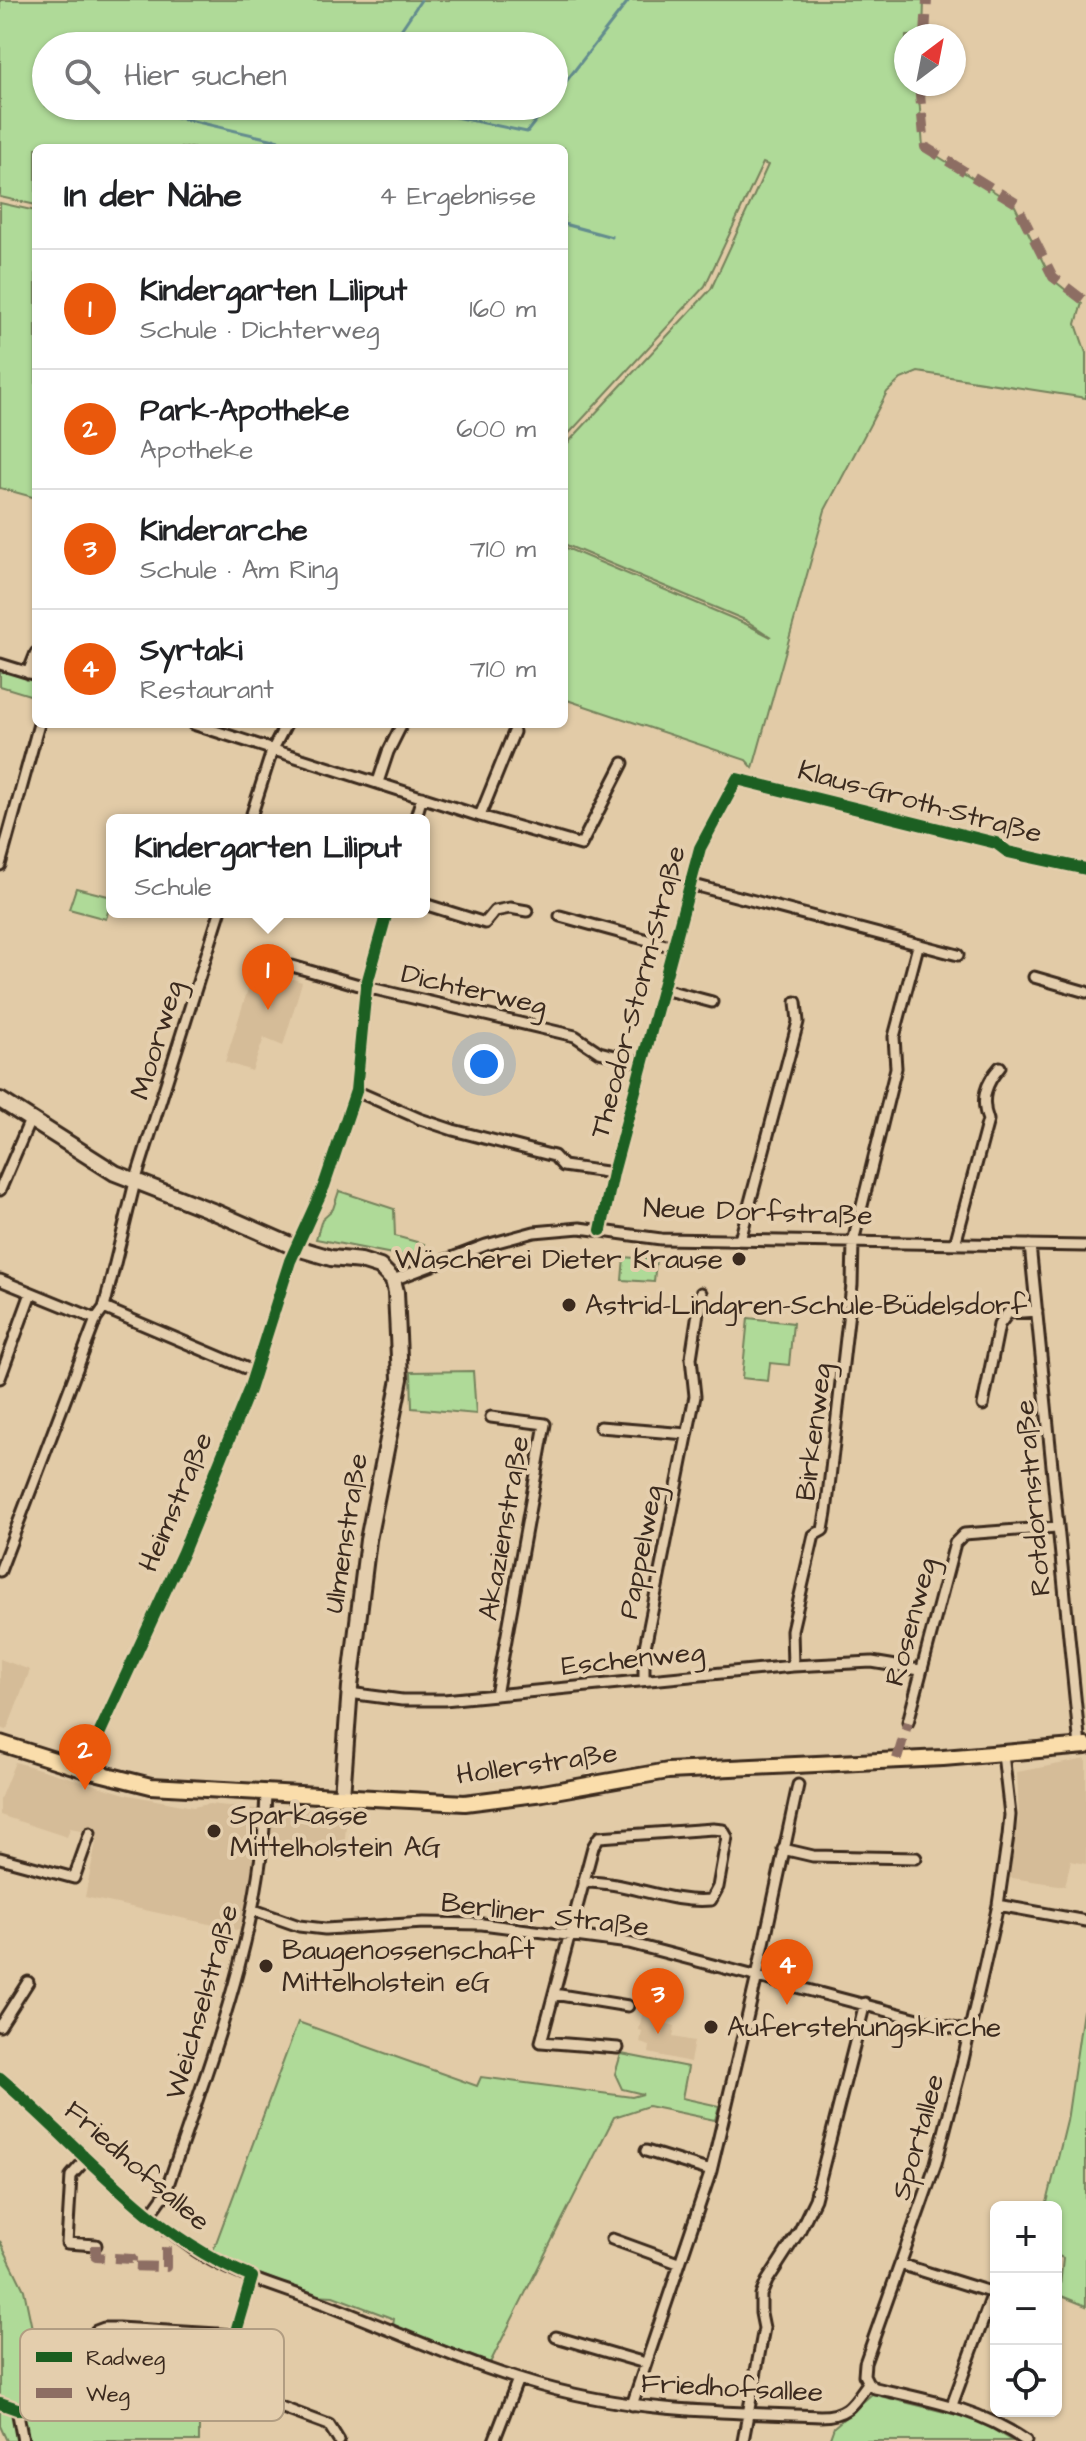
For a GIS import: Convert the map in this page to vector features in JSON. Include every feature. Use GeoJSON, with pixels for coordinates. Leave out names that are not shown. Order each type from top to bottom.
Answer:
{"type":"FeatureCollection","features":[{"type":"Feature","properties":{"kind":"main road","name":"Hollerstraße"},"geometry":{"type":"LineString","coordinates":[[0,1743],[151,1786],[465,1803],[668,1771],[1083,1747]]}},
{"type":"Feature","properties":{"kind":"street"},"geometry":{"type":"LineString","coordinates":[[0,664],[32,674]]}},
{"type":"Feature","properties":{"kind":"street"},"geometry":{"type":"LineString","coordinates":[[0,865],[38,728]]}},
{"type":"Feature","properties":{"kind":"street"},"geometry":{"type":"LineString","coordinates":[[205,728],[581,845],[623,763]]}},
{"type":"Feature","properties":{"kind":"street"},"geometry":{"type":"LineString","coordinates":[[252,814],[272,751],[284,728]]}},
{"type":"Feature","properties":{"kind":"street"},"geometry":{"type":"LineString","coordinates":[[378,782],[400,728]]}},
{"type":"Feature","properties":{"kind":"street"},"geometry":{"type":"LineString","coordinates":[[480,816],[514,732]]}},
{"type":"Feature","properties":{"kind":"street","name":"Klaus-Groth-Straße"},"geometry":{"type":"LineString","coordinates":[[743,779],[996,843],[1008,852],[1086,869]]}},
{"type":"Feature","properties":{"kind":"street","name":"Theodor-Storm-Straße"},"geometry":{"type":"LineString","coordinates":[[601,1230],[613,1173],[700,848],[733,783],[743,779]]}},
{"type":"Feature","properties":{"kind":"street"},"geometry":{"type":"LineString","coordinates":[[417,814],[422,797]]}},
{"type":"Feature","properties":{"kind":"street"},"geometry":{"type":"LineString","coordinates":[[690,884],[958,955]]}},
{"type":"Feature","properties":{"kind":"street"},"geometry":{"type":"LineString","coordinates":[[430,906],[485,923],[495,911],[510,908],[527,911]]}},
{"type":"Feature","properties":{"kind":"street"},"geometry":{"type":"LineString","coordinates":[[560,916],[673,947]]}},
{"type":"Feature","properties":{"kind":"street","name":"Moorweg"},"geometry":{"type":"LineString","coordinates":[[104,1308],[135,1182],[218,918]]}},
{"type":"Feature","properties":{"kind":"street","name":"Heimstraße"},"geometry":{"type":"LineString","coordinates":[[83,1769],[183,1552],[255,1372],[297,1248],[324,1186],[356,1091],[366,987],[385,918]]}},
{"type":"Feature","properties":{"kind":"street"},"geometry":{"type":"LineString","coordinates":[[853,1242],[896,1068],[894,1037],[918,946]]}},
{"type":"Feature","properties":{"kind":"street","name":"Dichterweg"},"geometry":{"type":"LineString","coordinates":[[292,966],[366,987],[575,1036],[599,1052],[643,1063]]}},
{"type":"Feature","properties":{"kind":"street"},"geometry":{"type":"LineString","coordinates":[[1034,977],[1086,992]]}},
{"type":"Feature","properties":{"kind":"street","name":"Theodor-Storm-Straße"},"geometry":{"type":"LineString","coordinates":[[663,989],[712,1002]]}},
{"type":"Feature","properties":{"kind":"street"},"geometry":{"type":"LineString","coordinates":[[740,1240],[798,1022],[796,1002]]}},
{"type":"Feature","properties":{"kind":"street"},"geometry":{"type":"LineString","coordinates":[[955,1244],[988,1120],[982,1106],[990,1078],[1000,1067]]}},
{"type":"Feature","properties":{"kind":"street"},"geometry":{"type":"LineString","coordinates":[[356,1091],[442,1126],[554,1156],[563,1166],[613,1173]]}},
{"type":"Feature","properties":{"kind":"street"},"geometry":{"type":"LineString","coordinates":[[0,1100],[104,1166],[135,1182],[215,1212],[297,1248],[380,1267],[393,1280]]}},
{"type":"Feature","properties":{"kind":"street"},"geometry":{"type":"LineString","coordinates":[[0,1190],[30,1120]]}},
{"type":"Feature","properties":{"kind":"street","name":"Neue Dorfstraße"},"geometry":{"type":"LineString","coordinates":[[393,1280],[486,1245],[534,1232],[580,1228],[661,1239],[1086,1246]]}},
{"type":"Feature","properties":{"kind":"street","name":"Birkenweg"},"geometry":{"type":"LineString","coordinates":[[793,1666],[792,1630],[797,1599],[814,1535],[823,1530],[836,1441],[852,1285],[853,1242]]}},
{"type":"Feature","properties":{"kind":"street","name":"Rotdornstraße"},"geometry":{"type":"LineString","coordinates":[[1030,1245],[1057,1527],[1083,1747]]}},
{"type":"Feature","properties":{"kind":"street"},"geometry":{"type":"LineString","coordinates":[[0,1280],[96,1319]]}},
{"type":"Feature","properties":{"kind":"street","name":"Ulmenstraße"},"geometry":{"type":"LineString","coordinates":[[342,1796],[349,1693],[368,1540],[400,1379],[393,1280]]}},
{"type":"Feature","properties":{"kind":"street"},"geometry":{"type":"LineString","coordinates":[[0,1378],[31,1293]]}},
{"type":"Feature","properties":{"kind":"street","name":"Pappelweg"},"geometry":{"type":"LineString","coordinates":[[644,1679],[644,1652],[695,1396],[691,1358],[701,1293]]}},
{"type":"Feature","properties":{"kind":"street"},"geometry":{"type":"LineString","coordinates":[[0,1571],[96,1319],[104,1308],[255,1372]]}},
{"type":"Feature","properties":{"kind":"street"},"geometry":{"type":"LineString","coordinates":[[983,1405],[999,1325],[1008,1313],[1037,1311]]}},
{"type":"Feature","properties":{"kind":"street","name":"Akazienstraße"},"geometry":{"type":"LineString","coordinates":[[491,1417],[545,1424],[496,1695]]}},
{"type":"Feature","properties":{"kind":"street"},"geometry":{"type":"LineString","coordinates":[[600,1427],[687,1434]]}},
{"type":"Feature","properties":{"kind":"street","name":"Rosenweg"},"geometry":{"type":"LineString","coordinates":[[908,1722],[955,1543],[964,1534],[1057,1527]]}},
{"type":"Feature","properties":{"kind":"street","name":"Eschenweg"},"geometry":{"type":"LineString","coordinates":[[349,1693],[402,1700],[444,1700],[793,1666],[872,1662],[920,1670]]}},
{"type":"Feature","properties":{"kind":"street","name":"Sportallee"},"geometry":{"type":"LineString","coordinates":[[868,2383],[864,2375],[865,2363],[944,2134],[998,1905],[1010,1815],[1003,1754]]}},
{"type":"Feature","properties":{"kind":"street"},"geometry":{"type":"LineString","coordinates":[[632,2405],[711,2171],[798,1785]]}},
{"type":"Feature","properties":{"kind":"street","name":"Weichselstraße"},"geometry":{"type":"LineString","coordinates":[[150,2215],[165,2194],[228,2008],[254,1910],[264,1845],[266,1793]]}},
{"type":"Feature","properties":{"kind":"street"},"geometry":{"type":"LineString","coordinates":[[583,1882],[608,1882],[692,1902],[711,1900],[718,1887],[727,1837],[723,1830],[713,1829],[599,1837],[593,1847],[583,1882],[541,2042],[618,2048]]}},
{"type":"Feature","properties":{"kind":"street"},"geometry":{"type":"LineString","coordinates":[[0,1858],[74,1878],[90,1833]]}},
{"type":"Feature","properties":{"kind":"street"},"geometry":{"type":"LineString","coordinates":[[783,1849],[813,1856],[916,1858]]}},
{"type":"Feature","properties":{"kind":"street"},"geometry":{"type":"LineString","coordinates":[[998,1905],[1086,1921]]}},
{"type":"Feature","properties":{"kind":"street","name":"Berliner Straße"},"geometry":{"type":"LineString","coordinates":[[254,1910],[299,1926],[325,1929],[456,1923],[629,1943],[968,2032]]}},
{"type":"Feature","properties":{"kind":"street"},"geometry":{"type":"LineString","coordinates":[[0,2026],[28,1982]]}},
{"type":"Feature","properties":{"kind":"street"},"geometry":{"type":"LineString","coordinates":[[554,1994],[628,2006]]}},
{"type":"Feature","properties":{"kind":"street"},"geometry":{"type":"LineString","coordinates":[[743,2441],[764,2328],[761,2295],[815,2199],[865,2003]]}},
{"type":"Feature","properties":{"kind":"street","name":"Friedhofsallee"},"geometry":{"type":"LineString","coordinates":[[0,2078],[86,2159],[198,2252],[252,2277],[518,2379],[632,2405],[836,2416],[852,2405],[868,2383]]}},
{"type":"Feature","properties":{"kind":"street"},"geometry":{"type":"LineString","coordinates":[[646,2151],[711,2171]]}},
{"type":"Feature","properties":{"kind":"street"},"geometry":{"type":"LineString","coordinates":[[86,2159],[71,2176],[67,2243],[96,2245]]}},
{"type":"Feature","properties":{"kind":"street"},"geometry":{"type":"LineString","coordinates":[[612,2239],[678,2263]]}},
{"type":"Feature","properties":{"kind":"street"},"geometry":{"type":"LineString","coordinates":[[900,2264],[993,2293],[952,2405]]}},
{"type":"Feature","properties":{"kind":"street"},"geometry":{"type":"LineString","coordinates":[[236,2329],[252,2277]]}},
{"type":"Feature","properties":{"kind":"street"},"geometry":{"type":"LineString","coordinates":[[118,2328],[135,2329]]}},
{"type":"Feature","properties":{"kind":"street"},"geometry":{"type":"LineString","coordinates":[[556,2337],[645,2363]]}},
{"type":"Feature","properties":{"kind":"street"},"geometry":{"type":"LineString","coordinates":[[494,2441],[518,2379]]}},
{"type":"Feature","properties":{"kind":"street"},"geometry":{"type":"LineString","coordinates":[[868,2383],[875,2388],[952,2405],[983,2416],[1026,2441]]}},
{"type":"Feature","properties":{"kind":"street"},"geometry":{"type":"LineString","coordinates":[[0,2403],[17,2409],[23,2441]]}},
{"type":"Feature","properties":{"kind":"street"},"geometry":{"type":"LineString","coordinates":[[284,2408],[329,2425],[339,2441]]}},
{"type":"Feature","properties":{"kind":"shaded area"},"geometry":{"type":"Polygon","coordinates":[[[259,954],[288,963],[284,976],[302,982],[283,1046],[264,1038],[252,1071],[225,1062],[259,954]]]}},
{"type":"Feature","properties":{"kind":"shaded area"},"geometry":{"type":"Polygon","coordinates":[[[0,1659],[30,1670],[7,1730],[0,1728],[0,1659]]]}},
{"type":"Feature","properties":{"kind":"shaded area"},"geometry":{"type":"Polygon","coordinates":[[[1086,1759],[1086,1864],[1071,1861],[1065,1886],[1006,1877],[1019,1817],[1017,1772],[1086,1759]]]}},
{"type":"Feature","properties":{"kind":"shaded area"},"geometry":{"type":"Polygon","coordinates":[[[15,1762],[129,1795],[193,1807],[209,1804],[267,1810],[303,1808],[347,1811],[344,1853],[270,1847],[255,1934],[85,1897],[98,1833],[70,1828],[67,1837],[0,1815],[0,1799],[15,1762]]]}},
{"type":"Feature","properties":{"kind":"shaded area"},"geometry":{"type":"Polygon","coordinates":[[[644,2005],[667,2010],[664,2023],[675,2026],[673,2037],[694,2041],[690,2062],[649,2053],[650,2046],[640,2043],[644,2005]]]}},
{"type":"Feature","properties":{"kind":"green space"},"geometry":{"type":"Polygon","coordinates":[[[0,0],[924,0],[923,24],[894,24],[894,96],[919,96],[923,147],[1014,204],[1051,278],[1082,303],[1076,324],[1086,353],[1086,398],[918,372],[901,379],[887,392],[825,510],[753,768],[746,760],[568,700],[568,549],[771,637],[745,620],[568,546],[568,443],[711,289],[768,165],[763,163],[705,286],[568,435],[568,144],[32,144],[32,204],[0,197],[0,0]]]}},
{"type":"Feature","properties":{"kind":"green space"},"geometry":{"type":"Polygon","coordinates":[[[0,203],[32,210],[32,497],[0,488],[0,203]]]}},
{"type":"Feature","properties":{"kind":"green space"},"geometry":{"type":"Polygon","coordinates":[[[0,669],[32,679],[32,696],[0,686],[0,669]]]}},
{"type":"Feature","properties":{"kind":"green space"},"geometry":{"type":"Polygon","coordinates":[[[76,888],[106,896],[106,919],[69,909],[76,888]]]}},
{"type":"Feature","properties":{"kind":"green space"},"geometry":{"type":"Polygon","coordinates":[[[339,1191],[394,1209],[395,1236],[424,1244],[418,1259],[316,1239],[322,1219],[333,1209],[339,1191]]]}},
{"type":"Feature","properties":{"kind":"green space"},"geometry":{"type":"Polygon","coordinates":[[[624,1257],[656,1260],[654,1282],[622,1280],[624,1257]]]}},
{"type":"Feature","properties":{"kind":"green space"},"geometry":{"type":"Polygon","coordinates":[[[748,1318],[793,1323],[789,1365],[770,1363],[768,1381],[742,1378],[748,1318]]]}},
{"type":"Feature","properties":{"kind":"green space"},"geometry":{"type":"Polygon","coordinates":[[[473,1371],[476,1414],[412,1408],[411,1372],[473,1371]]]}},
{"type":"Feature","properties":{"kind":"green space"},"geometry":{"type":"Polygon","coordinates":[[[1083,2011],[1086,2012],[1086,2306],[1062,2296],[1062,2201],[1047,2201],[1067,2121],[1083,2011]]]}},
{"type":"Feature","properties":{"kind":"green space"},"geometry":{"type":"Polygon","coordinates":[[[298,2022],[477,2086],[481,2077],[632,2097],[643,2094],[622,2089],[615,2074],[621,2054],[688,2067],[682,2098],[719,2106],[715,2120],[648,2106],[614,2117],[490,2363],[393,2326],[394,2319],[333,2296],[313,2295],[244,2268],[213,2251],[298,2022]]]}},
{"type":"Feature","properties":{"kind":"green space"},"geometry":{"type":"Polygon","coordinates":[[[0,2241],[24,2290],[32,2329],[20,2329],[20,2421],[199,2421],[199,2441],[7,2441],[0,2426],[0,2241]]]}},
{"type":"Feature","properties":{"kind":"green space"},"geometry":{"type":"Polygon","coordinates":[[[872,2394],[977,2420],[1012,2441],[829,2441],[834,2427],[872,2394]]]}},
{"type":"Feature","properties":{"kind":"waterway"},"geometry":{"type":"LineString","coordinates":[[399,32],[421,0]]}},
{"type":"Feature","properties":{"kind":"waterway"},"geometry":{"type":"LineString","coordinates":[[568,79],[629,0]]}},
{"type":"Feature","properties":{"kind":"waterway"},"geometry":{"type":"LineString","coordinates":[[189,120],[292,144]]}},
{"type":"Feature","properties":{"kind":"waterway"},"geometry":{"type":"LineString","coordinates":[[469,120],[527,132],[536,120]]}},
{"type":"Feature","properties":{"kind":"waterway"},"geometry":{"type":"LineString","coordinates":[[272,144],[274,139]]}},
{"type":"Feature","properties":{"kind":"waterway"},"geometry":{"type":"LineString","coordinates":[[568,225],[612,237]]}},
{"type":"Feature","properties":{"kind":"marked path"},"geometry":{"type":"LineString","coordinates":[[926,24],[927,0]]}},
{"type":"Feature","properties":{"kind":"marked path"},"geometry":{"type":"LineString","coordinates":[[920,96],[925,147],[1016,203],[1053,277],[1086,302]]}},
{"type":"Feature","properties":{"kind":"marked path"},"geometry":{"type":"LineString","coordinates":[[897,1759],[908,1722]]}},
{"type":"Feature","properties":{"kind":"marked path"},"geometry":{"type":"LineString","coordinates":[[96,2245],[96,2257],[132,2259],[131,2266],[166,2267],[166,2235],[169,2230]]}},
{"type":"Feature","properties":{"kind":"cycle path"},"geometry":{"type":"LineString","coordinates":[[601,1230],[613,1173],[700,848],[737,779],[996,843],[1008,852],[1086,869]]}},
{"type":"Feature","properties":{"kind":"cycle path"},"geometry":{"type":"LineString","coordinates":[[83,1769],[183,1552],[249,1390],[290,1261],[324,1186],[356,1091],[366,987],[385,918]]}},
{"type":"Feature","properties":{"kind":"cycle path"},"geometry":{"type":"LineString","coordinates":[[0,2078],[149,2215],[215,2260],[252,2277],[237,2329]]}},
{"type":"Feature","properties":{"kind":"cycle path"},"geometry":{"type":"LineString","coordinates":[[0,2403],[20,2409]]}},
{"type":"Feature","properties":{"kind":"place","name":"Kindergarten Liliput"},"geometry":{"type":"Point","coordinates":[268,1010]}},
{"type":"Feature","properties":{"kind":"place","name":"Wäscherei Dieter Krause"},"geometry":{"type":"Point","coordinates":[739,1259]}},
{"type":"Feature","properties":{"kind":"place","name":"Astrid-Lindgren-Schule-Büdelsdorf"},"geometry":{"type":"Point","coordinates":[569,1305]}},
{"type":"Feature","properties":{"kind":"place","name":"Park-Apotheke"},"geometry":{"type":"Point","coordinates":[85,1790]}},
{"type":"Feature","properties":{"kind":"place","name":"Sparkasse Mittelholstein AG"},"geometry":{"type":"Point","coordinates":[214,1831]}},
{"type":"Feature","properties":{"kind":"place","name":"Baugenossenschaft Mittelholstein eG"},"geometry":{"type":"Point","coordinates":[266,1966]}},
{"type":"Feature","properties":{"kind":"place","name":"Syrtaki"},"geometry":{"type":"Point","coordinates":[787,2005]}},
{"type":"Feature","properties":{"kind":"place","name":"Auferstehungskirche"},"geometry":{"type":"Point","coordinates":[711,2027]}},
{"type":"Feature","properties":{"kind":"place","name":"Kinderarche"},"geometry":{"type":"Point","coordinates":[658,2034]}}]}
